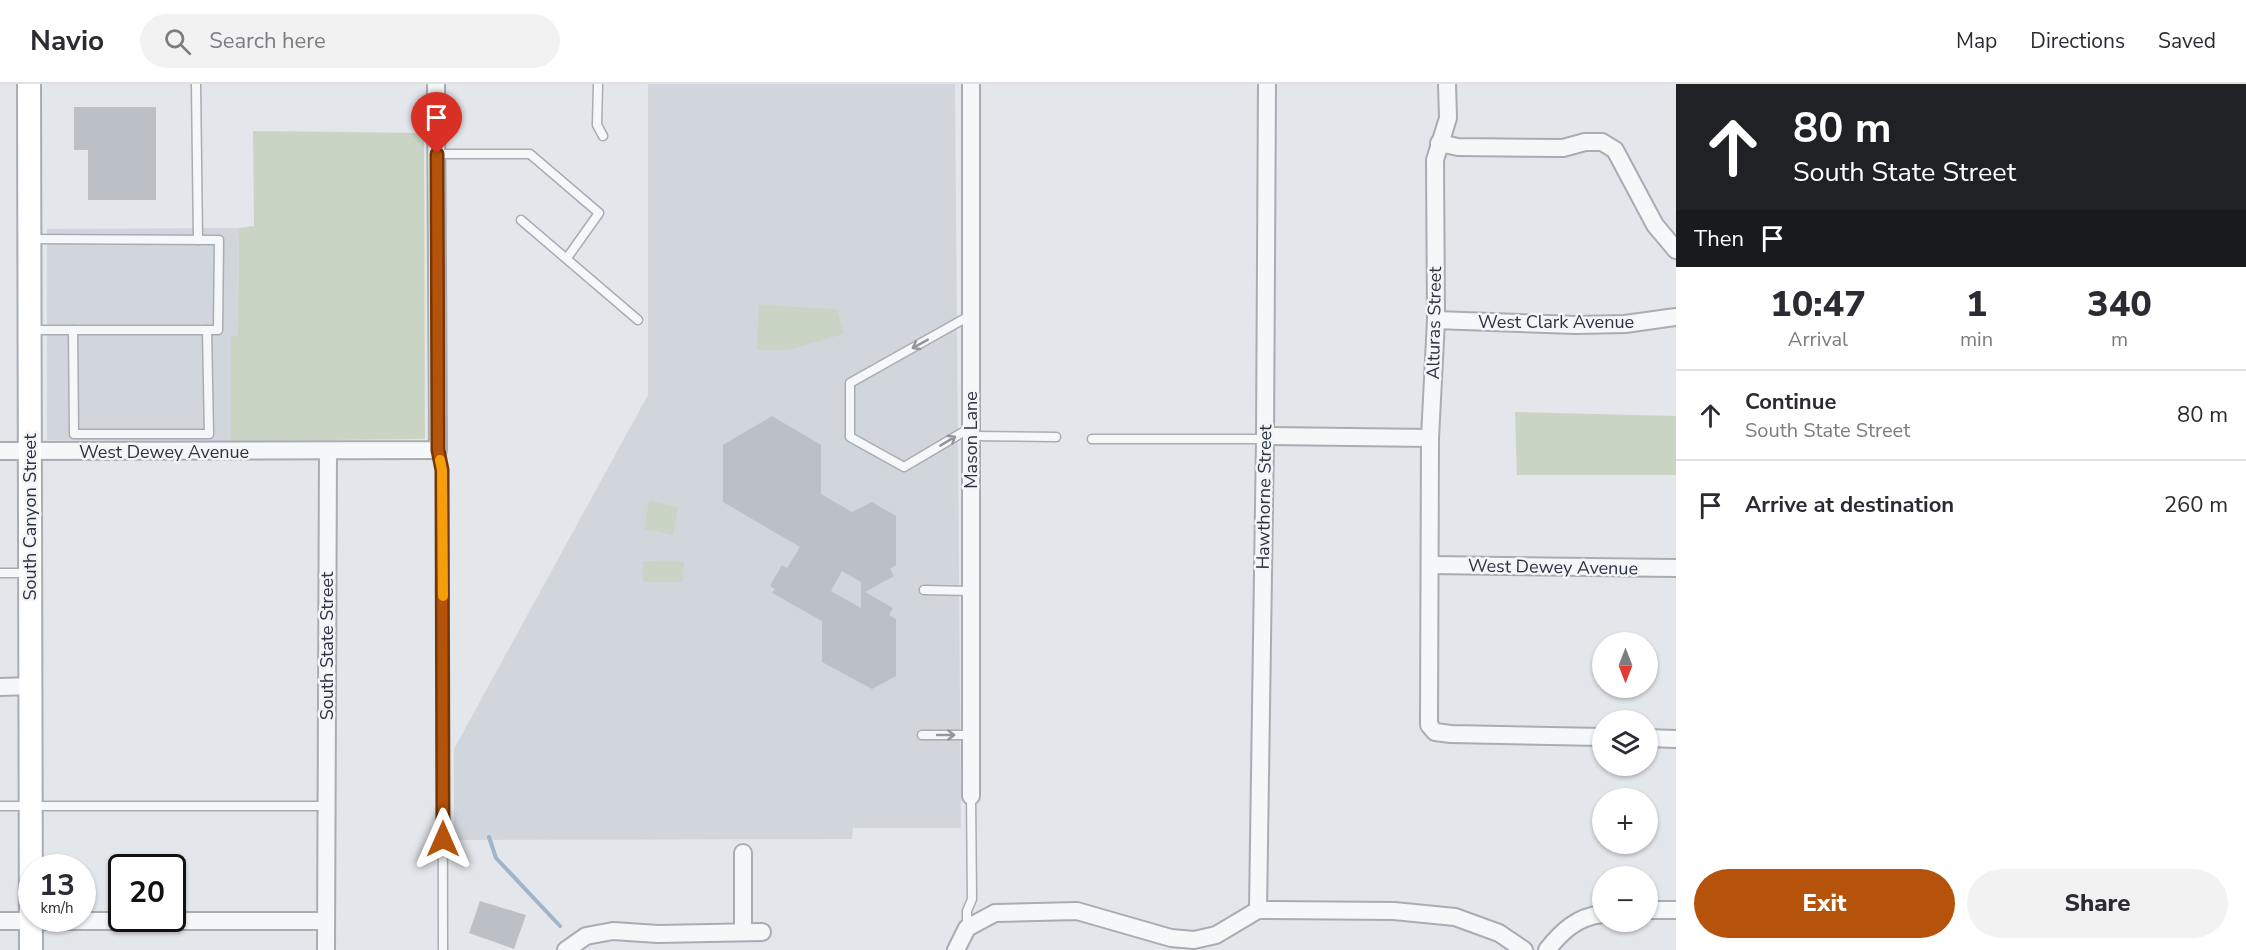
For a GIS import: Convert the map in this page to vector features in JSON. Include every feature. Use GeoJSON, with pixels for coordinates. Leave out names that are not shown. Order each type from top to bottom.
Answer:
{"type":"FeatureCollection","features":[{"type":"Feature","properties":{"kind":"street","name":"South Canyon Street"},"geometry":{"type":"LineString","coordinates":[[29,84],[31,854]]}},
{"type":"Feature","properties":{"kind":"street"},"geometry":{"type":"LineString","coordinates":[[328,453],[438,450],[436,84]]}},
{"type":"Feature","properties":{"kind":"street","name":"Mason Lane"},"geometry":{"type":"LineString","coordinates":[[971,84],[971,796]]}},
{"type":"Feature","properties":{"kind":"street","name":"Hawthorne Street"},"geometry":{"type":"LineString","coordinates":[[1258,910],[1265,437],[1267,84]]}},
{"type":"Feature","properties":{"kind":"street","name":"Alturas Street"},"geometry":{"type":"LineString","coordinates":[[1447,84],[1448,118],[1435,160],[1436,320],[1430,438],[1429,725],[1435,732],[1592,738]]}},
{"type":"Feature","properties":{"kind":"street"},"geometry":{"type":"LineString","coordinates":[[1439,143],[1458,147],[1563,148],[1585,142],[1602,142],[1615,150],[1655,225],[1676,250]]}},
{"type":"Feature","properties":{"kind":"street","name":"West Clark Avenue"},"geometry":{"type":"LineString","coordinates":[[1436,320],[1625,324],[1676,317]]}},
{"type":"Feature","properties":{"kind":"street"},"geometry":{"type":"LineString","coordinates":[[1265,437],[1430,438]]}},
{"type":"Feature","properties":{"kind":"street","name":"West Dewey Avenue"},"geometry":{"type":"LineString","coordinates":[[0,452],[328,453]]}},
{"type":"Feature","properties":{"kind":"street","name":"South State Street"},"geometry":{"type":"LineString","coordinates":[[326,950],[328,453]]}},
{"type":"Feature","properties":{"kind":"street","name":"West Dewey Avenue"},"geometry":{"type":"LineString","coordinates":[[1430,565],[1676,568]]}},
{"type":"Feature","properties":{"kind":"street"},"geometry":{"type":"LineString","coordinates":[[0,687],[31,687]]}},
{"type":"Feature","properties":{"kind":"street"},"geometry":{"type":"LineString","coordinates":[[1658,738],[1676,739]]}},
{"type":"Feature","properties":{"kind":"street"},"geometry":{"type":"LineString","coordinates":[[743,853],[743,932]]}},
{"type":"Feature","properties":{"kind":"street"},"geometry":{"type":"LineString","coordinates":[[956,950],[967,927],[995,913],[1077,911],[1171,938],[1194,940],[1216,935],[1258,910],[1394,911],[1455,917],[1499,933],[1524,950]]}},
{"type":"Feature","properties":{"kind":"street"},"geometry":{"type":"LineString","coordinates":[[1658,910],[1676,910]]}},
{"type":"Feature","properties":{"kind":"street"},"geometry":{"type":"LineString","coordinates":[[1547,950],[1563,930],[1592,915]]}},
{"type":"Feature","properties":{"kind":"street"},"geometry":{"type":"LineString","coordinates":[[0,921],[18,921]]}},
{"type":"Feature","properties":{"kind":"street"},"geometry":{"type":"LineString","coordinates":[[96,921],[326,921]]}},
{"type":"Feature","properties":{"kind":"street"},"geometry":{"type":"LineString","coordinates":[[566,950],[586,936],[613,931],[658,934],[762,932]]}},
{"type":"Feature","properties":{"kind":"street","name":"South Canyon Street"},"geometry":{"type":"LineString","coordinates":[[31,932],[32,950]]}},
{"type":"Feature","properties":{"kind":"lane"},"geometry":{"type":"LineString","coordinates":[[196,84],[198,240]]}},
{"type":"Feature","properties":{"kind":"lane"},"geometry":{"type":"LineString","coordinates":[[598,84],[597,125],[603,136]]}},
{"type":"Feature","properties":{"kind":"lane"},"geometry":{"type":"LineString","coordinates":[[437,154],[530,154],[599,213],[567,258]]}},
{"type":"Feature","properties":{"kind":"lane"},"geometry":{"type":"LineString","coordinates":[[521,220],[638,320]]}},
{"type":"Feature","properties":{"kind":"lane"},"geometry":{"type":"LineString","coordinates":[[30,239],[219,240],[218,330],[30,330]]}},
{"type":"Feature","properties":{"kind":"lane"},"geometry":{"type":"LineString","coordinates":[[971,315],[850,383],[850,437],[904,467],[971,432],[1056,437]]}},
{"type":"Feature","properties":{"kind":"lane"},"geometry":{"type":"LineString","coordinates":[[73,330],[74,452]]}},
{"type":"Feature","properties":{"kind":"lane"},"geometry":{"type":"LineString","coordinates":[[207,330],[209,452]]}},
{"type":"Feature","properties":{"kind":"lane"},"geometry":{"type":"LineString","coordinates":[[74,434],[209,434]]}},
{"type":"Feature","properties":{"kind":"lane"},"geometry":{"type":"LineString","coordinates":[[1092,439],[1265,437]]}},
{"type":"Feature","properties":{"kind":"lane"},"geometry":{"type":"LineString","coordinates":[[438,450],[442,470],[443,950]]}},
{"type":"Feature","properties":{"kind":"lane"},"geometry":{"type":"LineString","coordinates":[[0,573],[31,573]]}},
{"type":"Feature","properties":{"kind":"lane"},"geometry":{"type":"LineString","coordinates":[[924,590],[971,591]]}},
{"type":"Feature","properties":{"kind":"lane"},"geometry":{"type":"LineString","coordinates":[[922,735],[971,735]]}},
{"type":"Feature","properties":{"kind":"lane"},"geometry":{"type":"LineString","coordinates":[[967,927],[967,911],[972,899],[971,796]]}},
{"type":"Feature","properties":{"kind":"lane"},"geometry":{"type":"LineString","coordinates":[[0,806],[326,806]]}},
{"type":"Feature","properties":{"kind":"shaded area"},"geometry":{"type":"Polygon","coordinates":[[[648,84],[955,84],[961,828],[853,828],[852,839],[454,840],[454,749],[648,395],[648,84]]]}},
{"type":"Feature","properties":{"kind":"shaded area"},"geometry":{"type":"Polygon","coordinates":[[[239,228],[238,336],[231,337],[231,441],[47,440],[47,229],[239,228]]]}},
{"type":"Feature","properties":{"kind":"green space"},"geometry":{"type":"Polygon","coordinates":[[[253,131],[424,133],[425,439],[231,441],[231,336],[238,336],[239,228],[254,226],[253,131]]]}},
{"type":"Feature","properties":{"kind":"green space"},"geometry":{"type":"Polygon","coordinates":[[[759,305],[835,309],[838,312],[843,334],[787,350],[757,350],[759,305]]]}},
{"type":"Feature","properties":{"kind":"green space"},"geometry":{"type":"Polygon","coordinates":[[[1515,412],[1676,416],[1676,475],[1517,475],[1515,412]]]}},
{"type":"Feature","properties":{"kind":"green space"},"geometry":{"type":"Polygon","coordinates":[[[649,501],[678,507],[673,535],[644,529],[649,501]]]}},
{"type":"Feature","properties":{"kind":"green space"},"geometry":{"type":"Polygon","coordinates":[[[643,561],[684,562],[682,582],[643,582],[643,561]]]}},
{"type":"Feature","properties":{"kind":"building"},"geometry":{"type":"Polygon","coordinates":[[[74,107],[156,107],[156,200],[88,200],[88,150],[74,150],[74,107]]]}},
{"type":"Feature","properties":{"kind":"building"},"geometry":{"type":"Polygon","coordinates":[[[772,416],[821,445],[821,494],[852,512],[872,502],[896,516],[896,565],[890,569],[894,576],[865,592],[893,608],[889,615],[896,619],[896,676],[872,689],[822,662],[822,621],[772,593],[775,589],[770,586],[782,565],[787,568],[800,547],[723,502],[723,445],[772,416]],[[842,571],[831,591],[861,608],[861,582],[842,571]]]}},
{"type":"Feature","properties":{"kind":"building"},"geometry":{"type":"Polygon","coordinates":[[[480,901],[526,915],[514,949],[469,933],[480,901]]]}},
{"type":"Feature","properties":{"kind":"waterway"},"geometry":{"type":"LineString","coordinates":[[489,837],[496,858],[560,926]]}},
{"type":"Feature","properties":{"kind":"slow traffic"},"geometry":{"type":"LineString","coordinates":[[440,460],[443,596]]}},
{"type":"Feature","properties":{"kind":"route"},"geometry":{"type":"LineString","coordinates":[[437,154],[438,450],[442,470],[443,839]]}}]}
